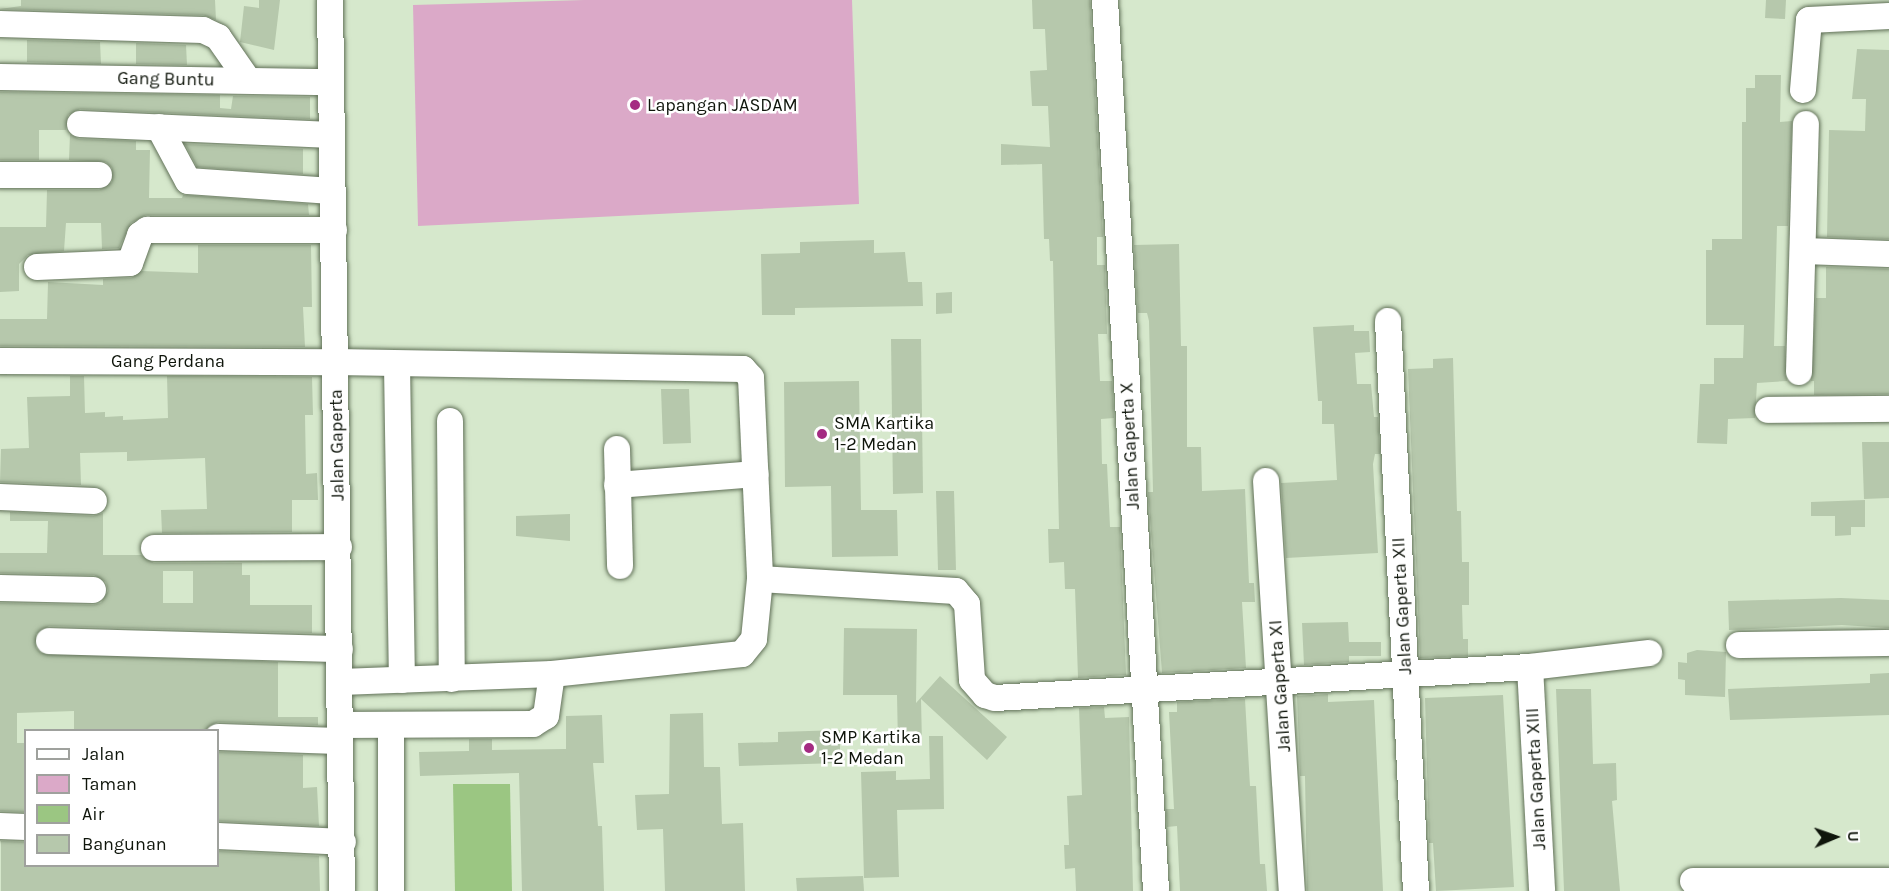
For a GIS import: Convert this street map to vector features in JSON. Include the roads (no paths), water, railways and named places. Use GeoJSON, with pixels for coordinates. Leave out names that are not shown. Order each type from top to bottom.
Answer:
{"type":"FeatureCollection","features":[{"type":"Feature","properties":{"kind":"street","name":"Jalan Gaperta"},"geometry":{"type":"LineString","coordinates":[[330,0],[342,891]]}},
{"type":"Feature","properties":{"kind":"street","name":"Jalan Gaperta X"},"geometry":{"type":"LineString","coordinates":[[1105,0],[1156,891]]}},
{"type":"Feature","properties":{"kind":"street"},"geometry":{"type":"LineString","coordinates":[[1803,90],[1809,20],[1889,16]]}},
{"type":"Feature","properties":{"kind":"street"},"geometry":{"type":"LineString","coordinates":[[0,24],[202,30],[218,37],[248,80]]}},
{"type":"Feature","properties":{"kind":"street","name":"Gang Buntu"},"geometry":{"type":"LineString","coordinates":[[0,77],[331,82]]}},
{"type":"Feature","properties":{"kind":"street"},"geometry":{"type":"LineString","coordinates":[[80,124],[332,135]]}},
{"type":"Feature","properties":{"kind":"street"},"geometry":{"type":"LineString","coordinates":[[1799,372],[1806,124]]}},
{"type":"Feature","properties":{"kind":"street"},"geometry":{"type":"LineString","coordinates":[[159,127],[188,181],[332,191]]}},
{"type":"Feature","properties":{"kind":"street"},"geometry":{"type":"LineString","coordinates":[[0,175],[99,175]]}},
{"type":"Feature","properties":{"kind":"street"},"geometry":{"type":"LineString","coordinates":[[37,267],[130,264],[140,235],[147,230],[334,230]]}},
{"type":"Feature","properties":{"kind":"street"},"geometry":{"type":"LineString","coordinates":[[1803,251],[1889,254]]}},
{"type":"Feature","properties":{"kind":"street","name":"Jalan Gaperta XII"},"geometry":{"type":"LineString","coordinates":[[1388,321],[1416,891]]}},
{"type":"Feature","properties":{"kind":"street","name":"Gang Perdana"},"geometry":{"type":"LineString","coordinates":[[0,361],[336,362],[397,365],[743,369],[751,378],[760,579],[754,639],[742,654],[552,674],[340,682]]}},
{"type":"Feature","properties":{"kind":"street"},"geometry":{"type":"LineString","coordinates":[[397,365],[402,680]]}},
{"type":"Feature","properties":{"kind":"street"},"geometry":{"type":"LineString","coordinates":[[1768,410],[1889,409]]}},
{"type":"Feature","properties":{"kind":"street"},"geometry":{"type":"LineString","coordinates":[[450,421],[452,679]]}},
{"type":"Feature","properties":{"kind":"street"},"geometry":{"type":"LineString","coordinates":[[617,449],[620,566]]}},
{"type":"Feature","properties":{"kind":"street"},"geometry":{"type":"LineString","coordinates":[[617,484],[756,474]]}},
{"type":"Feature","properties":{"kind":"street","name":"Jalan Gaperta XI"},"geometry":{"type":"LineString","coordinates":[[1266,481],[1292,891]]}},
{"type":"Feature","properties":{"kind":"street"},"geometry":{"type":"LineString","coordinates":[[0,497],[94,501]]}},
{"type":"Feature","properties":{"kind":"street"},"geometry":{"type":"LineString","coordinates":[[154,548],[339,547]]}},
{"type":"Feature","properties":{"kind":"street"},"geometry":{"type":"LineString","coordinates":[[760,579],[956,591],[967,604],[972,680],[985,694],[1008,698],[1530,667],[1649,653]]}},
{"type":"Feature","properties":{"kind":"street"},"geometry":{"type":"LineString","coordinates":[[0,588],[93,590]]}},
{"type":"Feature","properties":{"kind":"street"},"geometry":{"type":"LineString","coordinates":[[49,641],[340,649]]}},
{"type":"Feature","properties":{"kind":"street"},"geometry":{"type":"LineString","coordinates":[[1739,645],[1889,643]]}},
{"type":"Feature","properties":{"kind":"street","name":"Jalan Gaperta XIII"},"geometry":{"type":"LineString","coordinates":[[1530,667],[1542,891]]}},
{"type":"Feature","properties":{"kind":"street"},"geometry":{"type":"LineString","coordinates":[[219,737],[340,733],[391,725],[541,721],[548,710],[552,674]]}},
{"type":"Feature","properties":{"kind":"street"},"geometry":{"type":"LineString","coordinates":[[391,725],[391,891]]}},
{"type":"Feature","properties":{"kind":"street"},"geometry":{"type":"LineString","coordinates":[[0,826],[24,827]]}},
{"type":"Feature","properties":{"kind":"street"},"geometry":{"type":"LineString","coordinates":[[219,836],[343,842]]}},
{"type":"Feature","properties":{"kind":"street"},"geometry":{"type":"LineString","coordinates":[[1693,881],[1889,881]]}},
{"type":"Feature","properties":{"kind":"water"},"geometry":{"type":"Polygon","coordinates":[[[453,784],[510,784],[512,891],[455,891],[453,784]]]}},
{"type":"Feature","properties":{"kind":"place","name":"Lapangan JASDAM"},"geometry":{"type":"Point","coordinates":[635,105]}},
{"type":"Feature","properties":{"kind":"place","name":"SMA Kartika 1-2 Medan"},"geometry":{"type":"Point","coordinates":[822,434]}},
{"type":"Feature","properties":{"kind":"place","name":"SMP Kartika 1-2 Medan"},"geometry":{"type":"Point","coordinates":[809,748]}}]}
